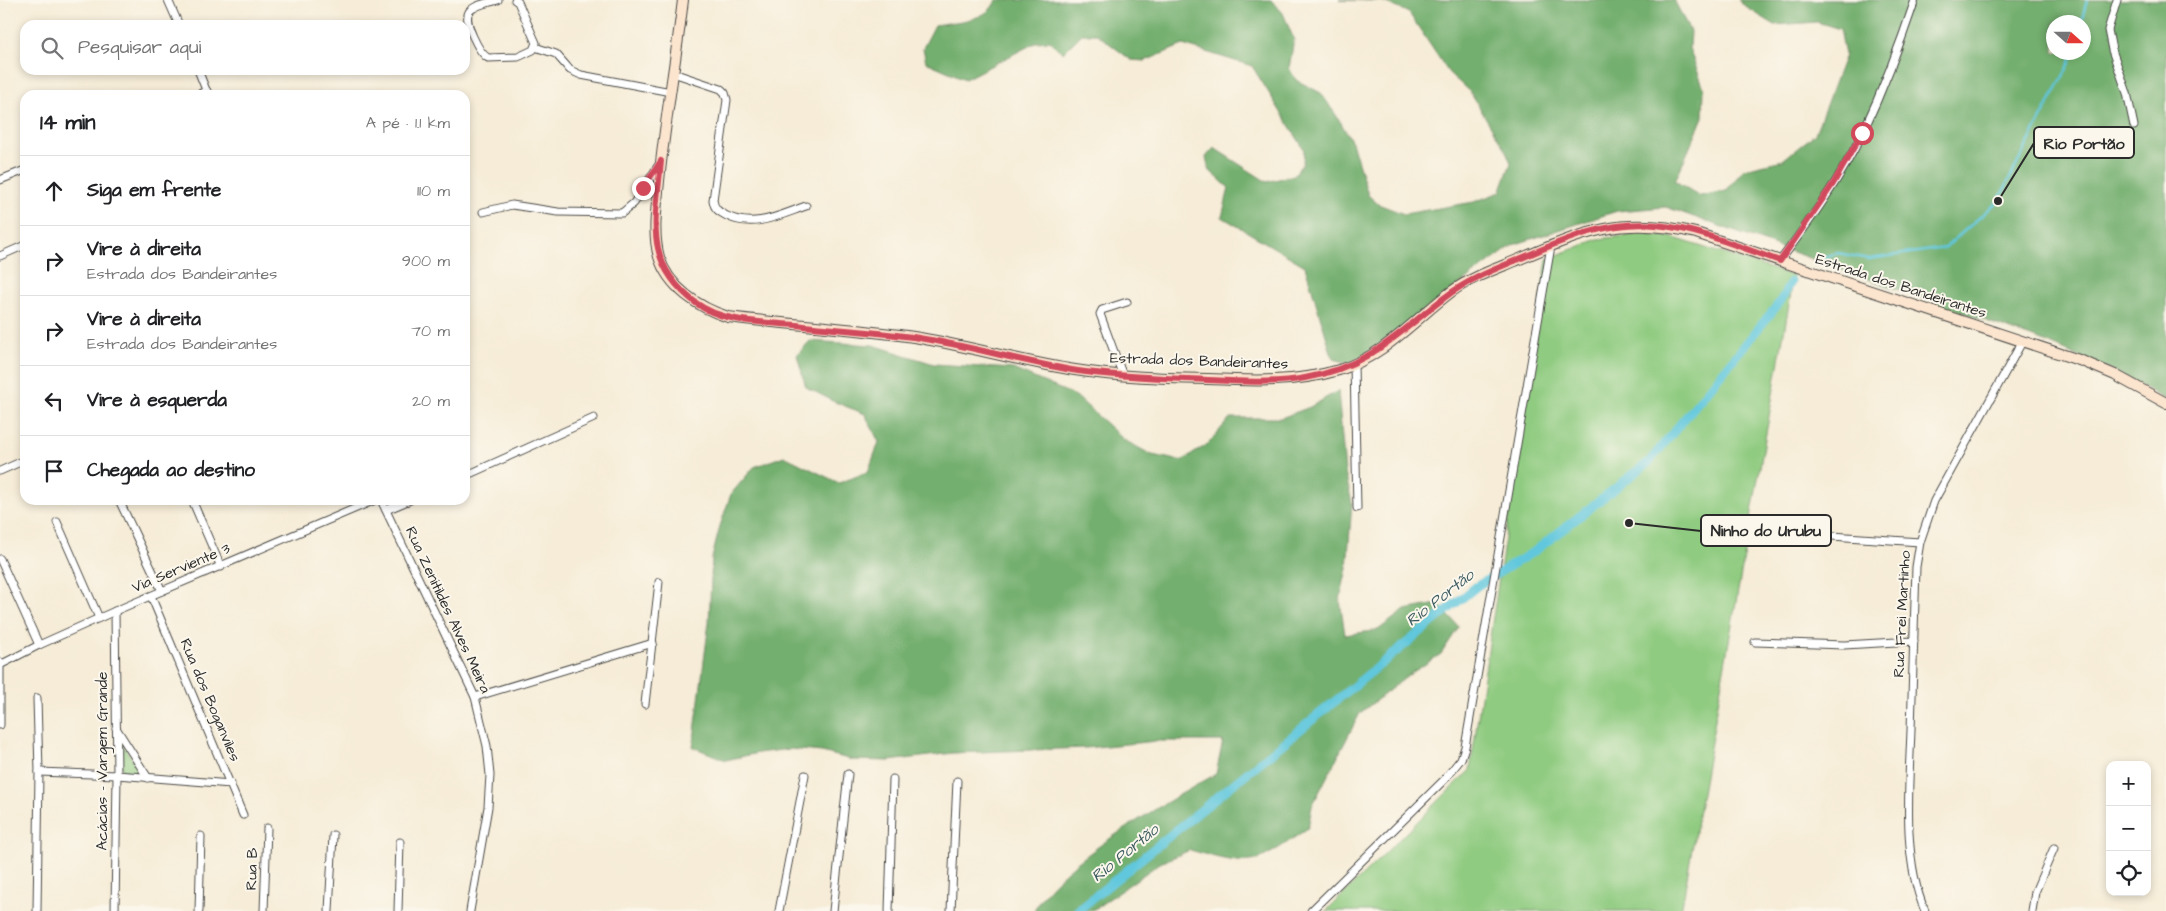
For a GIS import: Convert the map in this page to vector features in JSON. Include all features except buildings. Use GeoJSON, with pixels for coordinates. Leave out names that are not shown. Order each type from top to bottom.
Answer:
{"type":"FeatureCollection","features":[{"type":"Feature","properties":{"kind":"main road","name":"Estrada dos Bandeirantes"},"geometry":{"type":"LineString","coordinates":[[683,0],[661,161],[656,218],[659,257],[673,281],[704,309],[728,317],[920,338],[1058,367],[1123,376],[1237,381],[1284,380],[1324,374],[1354,364],[1402,334],[1434,305],[1461,286],[1475,278],[1551,246],[1606,228],[1656,225],[1696,233],[2082,361],[2115,375],[2166,403]]}},
{"type":"Feature","properties":{"kind":"street"},"geometry":{"type":"LineString","coordinates":[[168,0],[177,20]]}},
{"type":"Feature","properties":{"kind":"street"},"geometry":{"type":"LineString","coordinates":[[467,20],[468,14],[474,7],[498,0]]}},
{"type":"Feature","properties":{"kind":"street"},"geometry":{"type":"LineString","coordinates":[[470,28],[481,52],[488,58],[525,55],[533,50],[536,43],[518,2],[515,0]]}},
{"type":"Feature","properties":{"kind":"street"},"geometry":{"type":"LineString","coordinates":[[1780,261],[1833,184],[1862,133],[1899,48],[1915,0]]}},
{"type":"Feature","properties":{"kind":"street"},"geometry":{"type":"LineString","coordinates":[[2117,0],[2108,30],[2112,50],[2127,93],[2134,126]]}},
{"type":"Feature","properties":{"kind":"street"},"geometry":{"type":"LineString","coordinates":[[534,46],[556,54],[570,70],[581,75],[671,92]]}},
{"type":"Feature","properties":{"kind":"street"},"geometry":{"type":"LineString","coordinates":[[673,73],[721,89],[725,93],[727,100],[713,200],[714,206],[718,211],[730,217],[750,222],[765,220],[806,206]]}},
{"type":"Feature","properties":{"kind":"street"},"geometry":{"type":"LineString","coordinates":[[200,75],[207,90]]}},
{"type":"Feature","properties":{"kind":"street"},"geometry":{"type":"LineString","coordinates":[[483,212],[512,205],[558,212],[622,214],[634,203],[661,161]]}},
{"type":"Feature","properties":{"kind":"street"},"geometry":{"type":"LineString","coordinates":[[0,180],[20,172]]}},
{"type":"Feature","properties":{"kind":"street"},"geometry":{"type":"LineString","coordinates":[[1311,911],[1444,780],[1461,758],[1465,747],[1551,246]]}},
{"type":"Feature","properties":{"kind":"street"},"geometry":{"type":"LineString","coordinates":[[0,256],[20,247]]}},
{"type":"Feature","properties":{"kind":"street"},"geometry":{"type":"LineString","coordinates":[[1123,376],[1101,317],[1102,310],[1127,302]]}},
{"type":"Feature","properties":{"kind":"street","name":"Rua Frei Martinho"},"geometry":{"type":"LineString","coordinates":[[1925,911],[1914,877],[1908,814],[1916,567],[1920,542],[1934,501],[2022,342]]}},
{"type":"Feature","properties":{"kind":"street"},"geometry":{"type":"LineString","coordinates":[[1354,364],[1357,508]]}},
{"type":"Feature","properties":{"kind":"street"},"geometry":{"type":"LineString","coordinates":[[470,474],[594,418]]}},
{"type":"Feature","properties":{"kind":"street"},"geometry":{"type":"LineString","coordinates":[[0,471],[20,462]]}},
{"type":"Feature","properties":{"kind":"street"},"geometry":{"type":"LineString","coordinates":[[121,505],[162,591]]}},
{"type":"Feature","properties":{"kind":"street"},"geometry":{"type":"LineString","coordinates":[[194,505],[221,567]]}},
{"type":"Feature","properties":{"kind":"street","name":"Via Serviente 3"},"geometry":{"type":"LineString","coordinates":[[0,664],[99,618],[363,505]]}},
{"type":"Feature","properties":{"kind":"street","name":"Rua Zenitildes Alves Meira"},"geometry":{"type":"LineString","coordinates":[[384,505],[476,697],[487,746],[490,775],[488,807],[470,911]]}},
{"type":"Feature","properties":{"kind":"street"},"geometry":{"type":"LineString","coordinates":[[386,510],[398,505]]}},
{"type":"Feature","properties":{"kind":"street"},"geometry":{"type":"LineString","coordinates":[[57,522],[99,618]]}},
{"type":"Feature","properties":{"kind":"street"},"geometry":{"type":"LineString","coordinates":[[1773,532],[1920,542]]}},
{"type":"Feature","properties":{"kind":"street"},"geometry":{"type":"LineString","coordinates":[[0,559],[38,645]]}},
{"type":"Feature","properties":{"kind":"street"},"geometry":{"type":"LineString","coordinates":[[645,704],[659,582]]}},
{"type":"Feature","properties":{"kind":"street","name":"Rua dos Boganviles"},"geometry":{"type":"LineString","coordinates":[[151,596],[243,815]]}},
{"type":"Feature","properties":{"kind":"street","name":"Acácias - Vargem Grande"},"geometry":{"type":"LineString","coordinates":[[115,611],[117,775],[115,911]]}},
{"type":"Feature","properties":{"kind":"street"},"geometry":{"type":"LineString","coordinates":[[1755,642],[1844,645],[1914,641]]}},
{"type":"Feature","properties":{"kind":"street"},"geometry":{"type":"LineString","coordinates":[[476,697],[653,643]]}},
{"type":"Feature","properties":{"kind":"street"},"geometry":{"type":"LineString","coordinates":[[0,664],[0,725]]}},
{"type":"Feature","properties":{"kind":"street"},"geometry":{"type":"LineString","coordinates":[[37,698],[39,772],[37,911]]}},
{"type":"Feature","properties":{"kind":"street"},"geometry":{"type":"LineString","coordinates":[[116,728],[148,778]]}},
{"type":"Feature","properties":{"kind":"street"},"geometry":{"type":"LineString","coordinates":[[39,772],[117,775],[231,784]]}},
{"type":"Feature","properties":{"kind":"street"},"geometry":{"type":"LineString","coordinates":[[833,911],[848,774]]}},
{"type":"Feature","properties":{"kind":"street"},"geometry":{"type":"LineString","coordinates":[[779,911],[805,775]]}},
{"type":"Feature","properties":{"kind":"street"},"geometry":{"type":"LineString","coordinates":[[889,911],[893,779]]}},
{"type":"Feature","properties":{"kind":"street"},"geometry":{"type":"LineString","coordinates":[[951,911],[957,781]]}},
{"type":"Feature","properties":{"kind":"street","name":"Rua B"},"geometry":{"type":"LineString","coordinates":[[264,911],[267,828]]}},
{"type":"Feature","properties":{"kind":"street"},"geometry":{"type":"LineString","coordinates":[[330,911],[333,835]]}},
{"type":"Feature","properties":{"kind":"street"},"geometry":{"type":"LineString","coordinates":[[199,911],[201,836]]}},
{"type":"Feature","properties":{"kind":"street"},"geometry":{"type":"LineString","coordinates":[[398,911],[400,842]]}},
{"type":"Feature","properties":{"kind":"street"},"geometry":{"type":"LineString","coordinates":[[2032,911],[2035,892],[2054,848]]}},
{"type":"Feature","properties":{"kind":"green space"},"geometry":{"type":"Polygon","coordinates":[[[996,0],[1271,0],[1283,13],[1294,40],[1289,68],[1296,80],[1321,93],[1338,118],[1352,142],[1368,195],[1378,204],[1404,214],[1474,202],[1500,192],[1511,163],[1506,151],[1470,92],[1449,73],[1409,13],[1382,1],[1339,0],[1674,0],[1690,31],[1689,48],[1704,89],[1703,117],[1675,181],[1700,196],[1726,191],[1744,169],[1783,160],[1815,134],[1845,55],[1840,29],[1817,22],[1775,25],[1744,6],[1738,0],[2166,0],[2166,400],[2128,378],[2048,343],[1666,207],[1617,211],[1513,245],[1367,353],[1349,363],[1333,359],[1305,266],[1222,217],[1229,188],[1209,170],[1206,157],[1214,148],[1267,182],[1294,175],[1303,163],[1304,149],[1252,66],[1183,45],[1145,61],[1131,60],[1097,34],[1082,34],[1063,53],[1050,41],[1037,42],[965,79],[926,62],[923,48],[935,25],[970,19],[986,13],[996,0]]]}},
{"type":"Feature","properties":{"kind":"green space"},"geometry":{"type":"Polygon","coordinates":[[[1642,234],[1671,237],[1794,276],[1681,911],[1326,911],[1470,770],[1547,259],[1598,239],[1642,234]]]}},
{"type":"Feature","properties":{"kind":"green space"},"geometry":{"type":"Polygon","coordinates":[[[810,341],[873,345],[934,364],[1013,369],[1076,396],[1124,440],[1152,455],[1182,461],[1208,444],[1230,418],[1281,418],[1310,407],[1338,391],[1345,472],[1352,503],[1347,568],[1340,600],[1345,635],[1378,630],[1405,610],[1438,604],[1459,627],[1441,654],[1413,672],[1360,713],[1312,806],[1308,828],[1288,842],[1264,857],[1251,861],[1227,860],[1190,850],[1160,863],[1089,911],[1034,911],[1045,893],[1088,854],[1144,816],[1216,774],[1223,741],[1157,741],[1085,748],[953,753],[889,761],[852,760],[822,752],[790,749],[726,760],[693,747],[709,622],[712,558],[731,494],[754,467],[784,456],[839,483],[868,472],[879,442],[865,414],[835,402],[806,387],[797,355],[810,341]]]}},
{"type":"Feature","properties":{"kind":"green space"},"geometry":{"type":"Polygon","coordinates":[[[121,742],[143,775],[122,774],[121,742]]]}},
{"type":"Feature","properties":{"kind":"waterway","name":"Rio Portão"},"geometry":{"type":"LineString","coordinates":[[2083,15],[2087,0]]}},
{"type":"Feature","properties":{"kind":"waterway","name":"Rio Portão"},"geometry":{"type":"LineString","coordinates":[[1819,258],[1838,253],[1869,259],[1945,248],[1998,201],[2071,60]]}},
{"type":"Feature","properties":{"kind":"waterway","name":"Rio Portão"},"geometry":{"type":"LineString","coordinates":[[1077,911],[1477,586],[1535,551],[1649,462],[1780,302],[1791,282]]}},
{"type":"Feature","properties":{"kind":"place","name":"Rio Portão"},"geometry":{"type":"Point","coordinates":[1998,201]}},
{"type":"Feature","properties":{"kind":"place","name":"Ninho do Urubu"},"geometry":{"type":"Point","coordinates":[1629,523]}},
{"type":"Feature","properties":{"kind":"route"},"geometry":{"type":"LineString","coordinates":[[643,188],[661,161],[656,231],[659,257],[664,269],[694,302],[704,309],[728,317],[920,338],[1077,371],[1237,381],[1284,380],[1304,379],[1354,364],[1402,334],[1434,305],[1454,290],[1475,278],[1542,249],[1579,235],[1606,228],[1624,225],[1656,225],[1696,233],[1780,261],[1833,184],[1862,133]]}}]}
